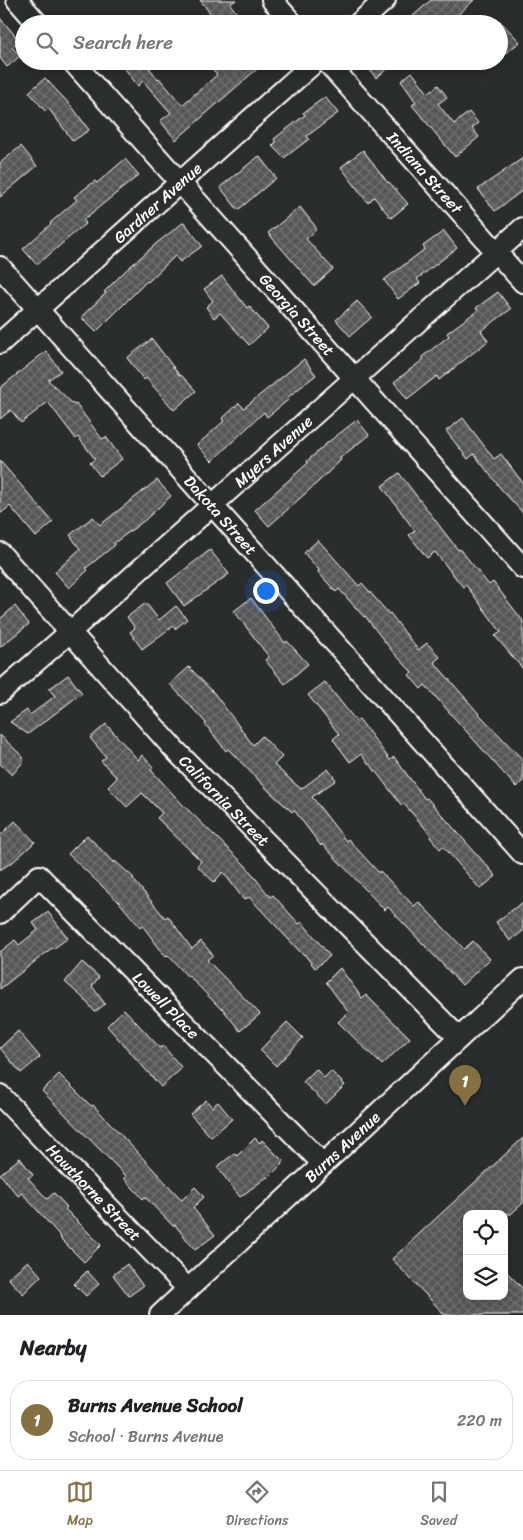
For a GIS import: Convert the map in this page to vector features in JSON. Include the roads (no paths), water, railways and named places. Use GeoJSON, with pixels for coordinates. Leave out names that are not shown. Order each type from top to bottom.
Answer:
{"type":"FeatureCollection","features":[{"type":"Feature","properties":{"kind":"street"},"geometry":{"type":"LineString","coordinates":[[17,0],[30,15]]}},
{"type":"Feature","properties":{"kind":"street"},"geometry":{"type":"LineString","coordinates":[[272,0],[285,15]]}},
{"type":"Feature","properties":{"kind":"street"},"geometry":{"type":"LineString","coordinates":[[368,15],[385,0]]}},
{"type":"Feature","properties":{"kind":"street","name":"Georgia Street"},"geometry":{"type":"LineString","coordinates":[[80,70],[523,568]]}},
{"type":"Feature","properties":{"kind":"street","name":"Gardner Avenue"},"geometry":{"type":"LineString","coordinates":[[0,343],[306,70]]}},
{"type":"Feature","properties":{"kind":"street","name":"Indiana Street"},"geometry":{"type":"LineString","coordinates":[[334,70],[523,282]]}},
{"type":"Feature","properties":{"kind":"street","name":"Myers Avenue"},"geometry":{"type":"LineString","coordinates":[[0,692],[213,506],[523,228]]}},
{"type":"Feature","properties":{"kind":"street","name":"Dakota Street"},"geometry":{"type":"LineString","coordinates":[[0,267],[523,854]]}},
{"type":"Feature","properties":{"kind":"street","name":"California Street"},"geometry":{"type":"LineString","coordinates":[[0,553],[174,749],[459,1038]]}},
{"type":"Feature","properties":{"kind":"street","name":"Lowell Place"},"geometry":{"type":"LineString","coordinates":[[5,908],[39,876],[323,1164]]}},
{"type":"Feature","properties":{"kind":"street","name":"Burns Avenue"},"geometry":{"type":"LineString","coordinates":[[160,1315],[523,979]]}},
{"type":"Feature","properties":{"kind":"street","name":"Hawthorne Street"},"geometry":{"type":"LineString","coordinates":[[0,1095],[188,1289]]}},
{"type":"Feature","properties":{"kind":"place","name":"Burns Avenue School"},"geometry":{"type":"Point","coordinates":[465,1106]}}]}
